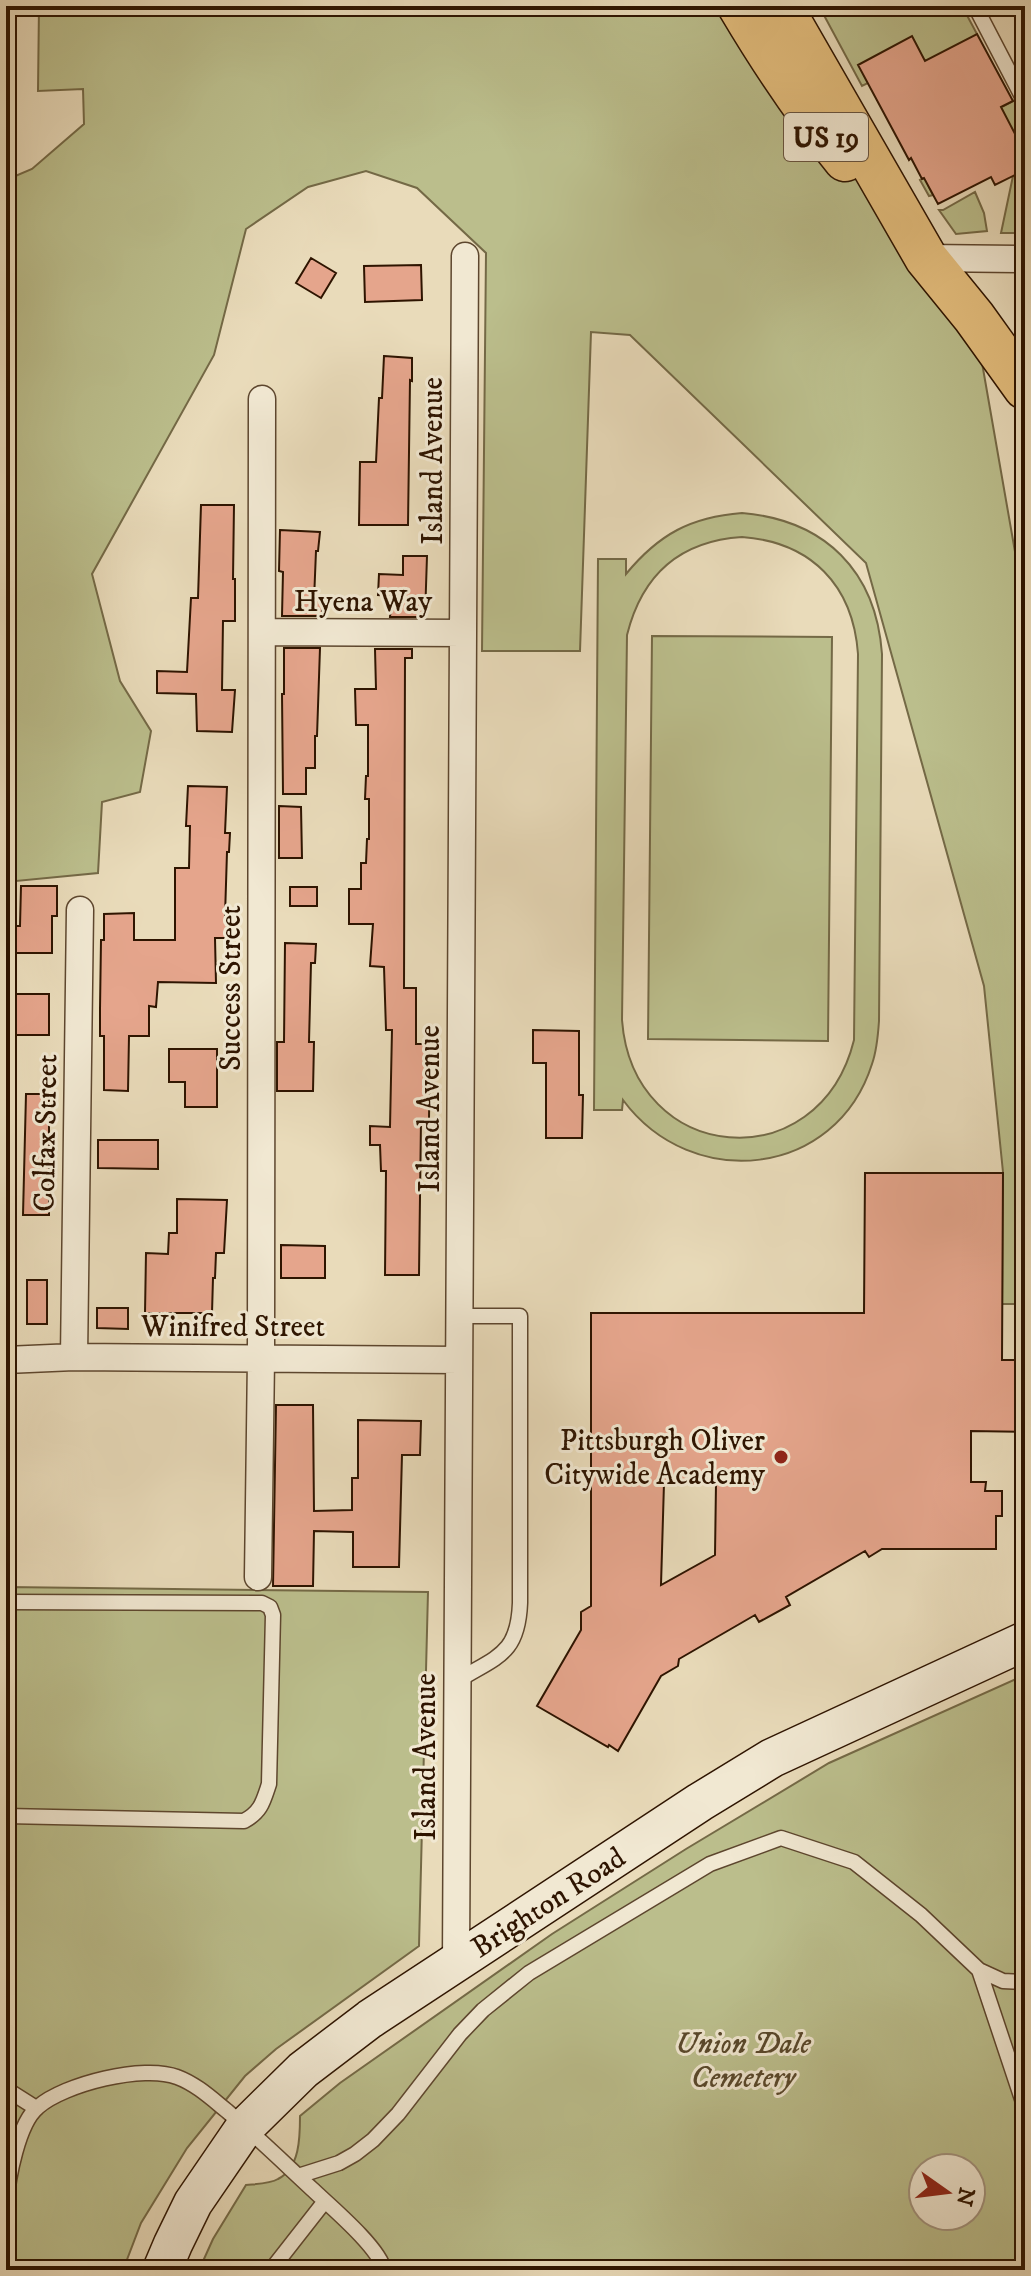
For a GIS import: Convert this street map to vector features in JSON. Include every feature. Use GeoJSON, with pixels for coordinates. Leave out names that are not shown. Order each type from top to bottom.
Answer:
{"type":"FeatureCollection","features":[{"type":"Feature","properties":{"kind":"main road","name":"US 19"},"geometry":{"type":"LineString","coordinates":[[739,6],[808,113],[974,317],[1025,388]]}},
{"type":"Feature","properties":{"kind":"main road","name":"US 19"},"geometry":{"type":"LineString","coordinates":[[781,6],[926,258]]}},
{"type":"Feature","properties":{"kind":"street","name":"Island Avenue"},"geometry":{"type":"LineString","coordinates":[[456,1962],[465,256]]}},
{"type":"Feature","properties":{"kind":"street"},"geometry":{"type":"LineString","coordinates":[[926,258],[1025,259]]}},
{"type":"Feature","properties":{"kind":"street","name":"Success Street"},"geometry":{"type":"LineString","coordinates":[[258,1577],[262,399]]}},
{"type":"Feature","properties":{"kind":"street","name":"Hyena Way"},"geometry":{"type":"LineString","coordinates":[[262,632],[463,633]]}},
{"type":"Feature","properties":{"kind":"street","name":"Colfax Street"},"geometry":{"type":"LineString","coordinates":[[74,1357],[80,910]]}},
{"type":"Feature","properties":{"kind":"street","name":"Winifred Street"},"geometry":{"type":"LineString","coordinates":[[6,1360],[74,1357],[459,1360]]}},
{"type":"Feature","properties":{"kind":"street","name":"Brighton Road"},"geometry":{"type":"LineString","coordinates":[[162,2270],[193,2203],[245,2127],[303,2070],[370,2019],[772,1758],[1025,1641]]}},
{"type":"Feature","properties":{"kind":"lane"},"geometry":{"type":"LineString","coordinates":[[975,6],[1025,102]]}},
{"type":"Feature","properties":{"kind":"lane"},"geometry":{"type":"LineString","coordinates":[[457,1681],[501,1654],[512,1643],[520,1622],[520,1316],[459,1316]]}},
{"type":"Feature","properties":{"kind":"lane"},"geometry":{"type":"LineString","coordinates":[[6,1602],[262,1603],[270,1607],[273,1615],[269,1784],[255,1815],[244,1821],[6,1816]]}},
{"type":"Feature","properties":{"kind":"lane"},"geometry":{"type":"LineString","coordinates":[[298,2176],[339,2163],[373,2140],[398,2114],[460,2034],[483,2010],[529,1973],[710,1864],[781,1838],[854,1862],[921,1915],[979,1970],[1003,1981],[1025,1982]]}},
{"type":"Feature","properties":{"kind":"lane"},"geometry":{"type":"LineString","coordinates":[[979,1970],[1025,2108]]}},
{"type":"Feature","properties":{"kind":"lane"},"geometry":{"type":"LineString","coordinates":[[6,2204],[19,2139],[36,2108],[69,2090],[111,2077],[148,2072],[175,2076],[201,2089],[325,2201],[382,2260],[384,2270]]}},
{"type":"Feature","properties":{"kind":"lane"},"geometry":{"type":"LineString","coordinates":[[6,2089],[36,2108]]}},
{"type":"Feature","properties":{"kind":"lane"},"geometry":{"type":"LineString","coordinates":[[271,2270],[325,2201]]}},
{"type":"Feature","properties":{"kind":"green space"},"geometry":{"type":"Polygon","coordinates":[[[39,6],[231,6],[255,15],[308,6],[739,6],[974,317],[1025,609],[1025,1304],[1002,1304],[1003,1172],[984,986],[866,563],[630,335],[591,332],[580,651],[482,651],[486,253],[417,188],[366,171],[308,187],[246,229],[214,355],[92,574],[120,681],[151,731],[140,792],[102,802],[98,873],[6,882],[6,324],[9,279],[6,276],[6,180],[32,169],[84,124],[83,89],[38,91],[39,6]]]}},
{"type":"Feature","properties":{"kind":"green space"},"geometry":{"type":"Polygon","coordinates":[[[819,6],[962,6],[977,34],[934,77],[924,60],[898,73],[910,57],[920,52],[912,37],[862,86],[819,6]]]}},
{"type":"Feature","properties":{"kind":"green space"},"geometry":{"type":"Polygon","coordinates":[[[1015,100],[1025,123],[1025,153],[1016,136],[928,185],[933,195],[929,196],[920,180],[962,158],[992,112],[1015,100]]]}},
{"type":"Feature","properties":{"kind":"green space"},"geometry":{"type":"Polygon","coordinates":[[[1025,170],[1025,233],[1001,233],[1013,176],[1025,170]]]}},
{"type":"Feature","properties":{"kind":"green space"},"geometry":{"type":"Polygon","coordinates":[[[975,192],[984,213],[987,231],[956,234],[939,210],[975,192]]]}},
{"type":"Feature","properties":{"kind":"green space"},"geometry":{"type":"Polygon","coordinates":[[[742,513],[798,526],[841,555],[857,575],[869,598],[878,624],[882,654],[879,1021],[875,1053],[854,1102],[828,1131],[796,1150],[760,1160],[723,1160],[686,1150],[652,1130],[623,1100],[622,1110],[594,1110],[598,559],[626,559],[626,574],[651,548],[677,530],[724,515],[742,513]],[[742,537],[720,540],[682,554],[667,565],[643,595],[627,635],[622,1020],[634,1068],[658,1104],[691,1127],[729,1137],[768,1134],[805,1117],[834,1086],[854,1040],[858,654],[854,629],[837,588],[824,572],[808,558],[767,541],[742,537]]]}},
{"type":"Feature","properties":{"kind":"green space"},"geometry":{"type":"Polygon","coordinates":[[[652,636],[832,637],[828,1041],[648,1039],[652,636]]]}},
{"type":"Feature","properties":{"kind":"green space"},"geometry":{"type":"Polygon","coordinates":[[[6,1587],[428,1592],[419,1946],[276,2049],[245,2076],[187,2148],[141,2223],[123,2270],[6,2270],[6,1587]]]}},
{"type":"Feature","properties":{"kind":"green space","name":"Union Dale Cemetery"},"geometry":{"type":"Polygon","coordinates":[[[1025,1675],[1025,2270],[199,2270],[213,2239],[246,2185],[271,2182],[291,2167],[297,2151],[300,2116],[340,2083],[552,1934],[829,1763],[1025,1675]]]}},
{"type":"Feature","properties":{"kind":"building"},"geometry":{"type":"Polygon","coordinates":[[[977,34],[1013,101],[1001,107],[1025,153],[1025,170],[995,185],[991,177],[938,204],[911,158],[909,160],[858,65],[912,36],[925,61],[977,34]]]}},
{"type":"Feature","properties":{"kind":"building"},"geometry":{"type":"Polygon","coordinates":[[[311,258],[336,273],[321,298],[296,283],[311,258]]]}},
{"type":"Feature","properties":{"kind":"building"},"geometry":{"type":"Polygon","coordinates":[[[421,265],[422,300],[365,302],[364,266],[421,265]]]}},
{"type":"Feature","properties":{"kind":"building"},"geometry":{"type":"Polygon","coordinates":[[[384,356],[412,358],[408,525],[359,525],[360,462],[376,462],[384,356]]]}},
{"type":"Feature","properties":{"kind":"building"},"geometry":{"type":"Polygon","coordinates":[[[201,505],[234,505],[235,621],[223,621],[222,690],[235,690],[232,732],[197,731],[196,694],[157,693],[157,671],[187,672],[191,598],[198,598],[201,505]]]}},
{"type":"Feature","properties":{"kind":"building"},"geometry":{"type":"Polygon","coordinates":[[[280,530],[320,532],[314,600],[322,601],[322,616],[282,616],[280,530]]]}},
{"type":"Feature","properties":{"kind":"building"},"geometry":{"type":"Polygon","coordinates":[[[403,556],[427,556],[425,617],[390,617],[392,596],[378,595],[379,574],[403,575],[403,556]]]}},
{"type":"Feature","properties":{"kind":"building"},"geometry":{"type":"Polygon","coordinates":[[[284,648],[320,648],[315,768],[306,768],[306,794],[283,794],[284,648]]]}},
{"type":"Feature","properties":{"kind":"building"},"geometry":{"type":"Polygon","coordinates":[[[375,649],[412,649],[412,658],[405,658],[404,988],[416,988],[416,1044],[430,1044],[429,1119],[421,1120],[419,1275],[385,1275],[386,1171],[381,1171],[380,1145],[370,1145],[370,1126],[390,1127],[392,1030],[386,1030],[384,967],[370,966],[373,924],[349,924],[349,889],[361,889],[361,863],[366,863],[369,839],[369,799],[365,799],[368,725],[356,725],[355,689],[376,689],[375,649]]]}},
{"type":"Feature","properties":{"kind":"building"},"geometry":{"type":"Polygon","coordinates":[[[188,786],[227,787],[225,833],[230,833],[225,916],[227,938],[215,938],[216,983],[158,982],[156,1007],[149,1006],[149,1036],[129,1036],[128,1091],[104,1090],[104,1036],[100,1036],[100,1009],[104,914],[134,913],[134,940],[175,940],[175,868],[189,868],[190,826],[186,826],[188,786]]]}},
{"type":"Feature","properties":{"kind":"building"},"geometry":{"type":"Polygon","coordinates":[[[279,806],[301,807],[302,858],[279,858],[279,806]]]}},
{"type":"Feature","properties":{"kind":"building"},"geometry":{"type":"Polygon","coordinates":[[[21,886],[57,886],[57,916],[52,916],[52,953],[15,953],[15,926],[20,926],[21,886]]]}},
{"type":"Feature","properties":{"kind":"building"},"geometry":{"type":"Polygon","coordinates":[[[290,887],[317,887],[317,906],[290,906],[290,887]]]}},
{"type":"Feature","properties":{"kind":"building"},"geometry":{"type":"Polygon","coordinates":[[[285,943],[316,944],[315,963],[311,963],[309,1042],[314,1042],[313,1091],[277,1091],[277,1042],[284,1042],[285,943]]]}},
{"type":"Feature","properties":{"kind":"building"},"geometry":{"type":"Polygon","coordinates":[[[6,994],[49,994],[49,1035],[6,1035],[6,994]]]}},
{"type":"Feature","properties":{"kind":"building"},"geometry":{"type":"Polygon","coordinates":[[[533,1030],[579,1031],[582,1138],[546,1138],[546,1063],[533,1063],[533,1030]]]}},
{"type":"Feature","properties":{"kind":"building"},"geometry":{"type":"Polygon","coordinates":[[[169,1049],[217,1049],[217,1107],[185,1107],[185,1082],[169,1082],[169,1049]]]}},
{"type":"Feature","properties":{"kind":"building"},"geometry":{"type":"Polygon","coordinates":[[[26,1094],[49,1094],[49,1215],[23,1215],[26,1094]]]}},
{"type":"Feature","properties":{"kind":"building"},"geometry":{"type":"Polygon","coordinates":[[[98,1140],[158,1140],[158,1169],[98,1168],[98,1140]]]}},
{"type":"Feature","properties":{"kind":"building","name":"Pittsburgh Oliver Citywide Academy"},"geometry":{"type":"Polygon","coordinates":[[[865,1173],[1003,1173],[1002,1360],[1025,1360],[1025,1432],[971,1431],[971,1482],[986,1482],[985,1491],[1002,1491],[1002,1516],[996,1516],[996,1549],[882,1549],[869,1557],[865,1551],[786,1597],[790,1605],[759,1622],[755,1615],[679,1659],[678,1666],[661,1676],[618,1751],[537,1706],[581,1630],[581,1612],[591,1606],[591,1313],[864,1313],[865,1173]],[[664,1483],[661,1585],[715,1555],[716,1483],[664,1483]]]}},
{"type":"Feature","properties":{"kind":"building"},"geometry":{"type":"Polygon","coordinates":[[[177,1199],[227,1200],[224,1253],[216,1253],[212,1313],[145,1313],[146,1253],[168,1254],[169,1233],[177,1233],[177,1199]]]}},
{"type":"Feature","properties":{"kind":"building"},"geometry":{"type":"Polygon","coordinates":[[[281,1245],[325,1246],[325,1278],[281,1278],[281,1245]]]}},
{"type":"Feature","properties":{"kind":"building"},"geometry":{"type":"Polygon","coordinates":[[[27,1280],[47,1280],[47,1324],[27,1324],[27,1280]]]}},
{"type":"Feature","properties":{"kind":"building"},"geometry":{"type":"Polygon","coordinates":[[[97,1308],[128,1308],[128,1329],[97,1328],[97,1308]]]}},
{"type":"Feature","properties":{"kind":"building"},"geometry":{"type":"Polygon","coordinates":[[[276,1405],[313,1405],[314,1511],[352,1510],[352,1478],[358,1478],[358,1420],[421,1421],[420,1455],[402,1455],[399,1567],[353,1567],[353,1532],[314,1531],[313,1586],[273,1586],[276,1405]]]}},
{"type":"Feature","properties":{"kind":"place","name":"Pittsburgh Oliver Citywide Academy"},"geometry":{"type":"Point","coordinates":[781,1457]}}]}
